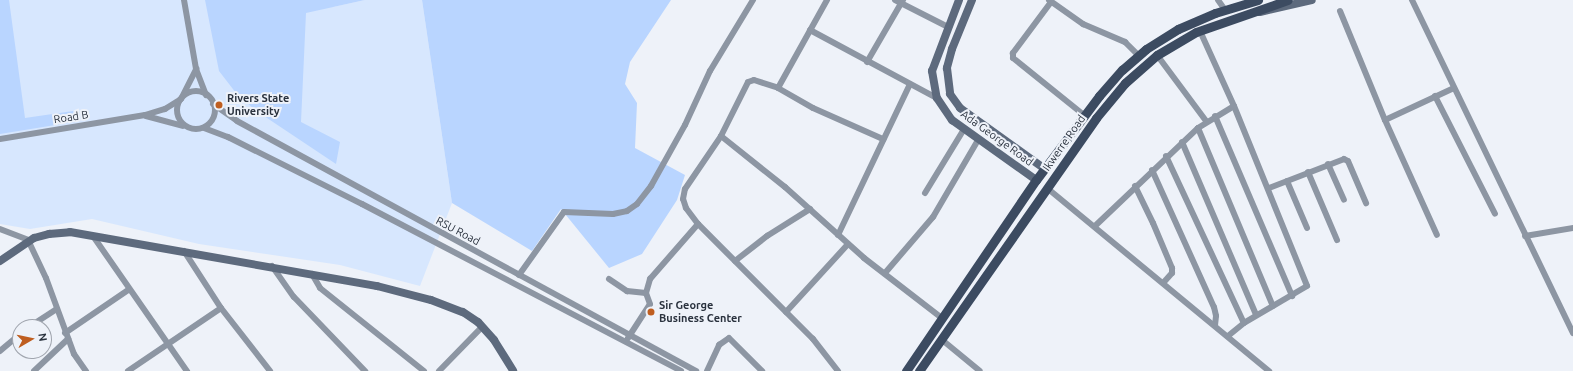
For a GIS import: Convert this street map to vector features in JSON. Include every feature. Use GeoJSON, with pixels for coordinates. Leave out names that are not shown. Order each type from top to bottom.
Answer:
{"type":"FeatureCollection","features":[{"type":"Feature","properties":{"kind":"main road","name":"Ikwerre Road"},"geometry":{"type":"LineString","coordinates":[[906,371],[1036,180],[1084,115],[1110,83],[1138,55],[1178,29],[1225,10],[1258,0]]}},
{"type":"Feature","properties":{"kind":"main road","name":"Ikwerre Road"},"geometry":{"type":"LineString","coordinates":[[919,371],[1047,188],[1116,94],[1157,55],[1200,31],[1288,0]]}},
{"type":"Feature","properties":{"kind":"street"},"geometry":{"type":"LineString","coordinates":[[145,115],[187,128],[204,128],[214,115],[213,104],[206,95],[196,69],[184,0]]}},
{"type":"Feature","properties":{"kind":"street"},"geometry":{"type":"LineString","coordinates":[[519,275],[564,212],[613,214],[627,211],[637,204],[655,179],[685,125],[710,71],[753,0]]}},
{"type":"Feature","properties":{"kind":"street"},"geometry":{"type":"LineString","coordinates":[[778,88],[827,0]]}},
{"type":"Feature","properties":{"kind":"street","name":"Ada George Road"},"geometry":{"type":"LineString","coordinates":[[959,0],[932,71],[937,98],[948,114],[964,129],[1036,180]]}},
{"type":"Feature","properties":{"kind":"street","name":"Ada George Road"},"geometry":{"type":"LineString","coordinates":[[972,0],[952,49],[947,68],[950,94],[960,108],[1045,169]]}},
{"type":"Feature","properties":{"kind":"street"},"geometry":{"type":"LineString","coordinates":[[1218,0],[1225,10]]}},
{"type":"Feature","properties":{"kind":"street"},"geometry":{"type":"LineString","coordinates":[[1245,14],[1282,9],[1312,0]]}},
{"type":"Feature","properties":{"kind":"street"},"geometry":{"type":"LineString","coordinates":[[1412,0],[1573,333]]}},
{"type":"Feature","properties":{"kind":"street"},"geometry":{"type":"LineString","coordinates":[[867,62],[900,1],[948,27]]}},
{"type":"Feature","properties":{"kind":"street"},"geometry":{"type":"LineString","coordinates":[[1084,115],[1012,58],[1012,53],[1050,1],[1083,24],[1125,42],[1138,55]]}},
{"type":"Feature","properties":{"kind":"street"},"geometry":{"type":"LineString","coordinates":[[1340,11],[1385,120],[1437,235]]}},
{"type":"Feature","properties":{"kind":"street"},"geometry":{"type":"LineString","coordinates":[[810,30],[867,62],[937,98]]}},
{"type":"Feature","properties":{"kind":"street"},"geometry":{"type":"LineString","coordinates":[[1200,31],[1269,188],[1307,286],[1292,296],[1256,315],[1228,336]]}},
{"type":"Feature","properties":{"kind":"street"},"geometry":{"type":"LineString","coordinates":[[1157,55],[1206,121]]}},
{"type":"Feature","properties":{"kind":"street"},"geometry":{"type":"LineString","coordinates":[[187,128],[177,115],[181,99],[196,69]]}},
{"type":"Feature","properties":{"kind":"street"},"geometry":{"type":"LineString","coordinates":[[838,371],[813,339],[698,224],[686,208],[683,199],[685,189],[721,136],[748,82],[754,80],[778,88],[813,108],[883,139]]}},
{"type":"Feature","properties":{"kind":"street"},"geometry":{"type":"LineString","coordinates":[[838,235],[868,177],[883,139],[910,84]]}},
{"type":"Feature","properties":{"kind":"street"},"geometry":{"type":"LineString","coordinates":[[1385,120],[1454,88]]}},
{"type":"Feature","properties":{"kind":"street"},"geometry":{"type":"LineString","coordinates":[[181,99],[190,92],[206,95]]}},
{"type":"Feature","properties":{"kind":"street"},"geometry":{"type":"LineString","coordinates":[[1435,96],[1495,214]]}},
{"type":"Feature","properties":{"kind":"street","name":"Road B"},"geometry":{"type":"LineString","coordinates":[[0,139],[145,115],[165,108],[181,99]]}},
{"type":"Feature","properties":{"kind":"street","name":"RSU Road"},"geometry":{"type":"LineString","coordinates":[[213,104],[237,121],[696,371]]}},
{"type":"Feature","properties":{"kind":"street"},"geometry":{"type":"LineString","coordinates":[[1095,226],[1166,156],[1206,121],[1234,106]]}},
{"type":"Feature","properties":{"kind":"street"},"geometry":{"type":"LineString","coordinates":[[1215,116],[1292,296]]}},
{"type":"Feature","properties":{"kind":"street","name":"RSU Road"},"geometry":{"type":"LineString","coordinates":[[204,128],[228,137],[355,201],[681,371]]}},
{"type":"Feature","properties":{"kind":"street"},"geometry":{"type":"LineString","coordinates":[[1198,128],[1273,306]]}},
{"type":"Feature","properties":{"kind":"street"},"geometry":{"type":"LineString","coordinates":[[924,193],[964,129]]}},
{"type":"Feature","properties":{"kind":"street"},"geometry":{"type":"LineString","coordinates":[[721,136],[810,209],[848,244],[942,318]]}},
{"type":"Feature","properties":{"kind":"street"},"geometry":{"type":"LineString","coordinates":[[885,273],[933,217],[978,140]]}},
{"type":"Feature","properties":{"kind":"street"},"geometry":{"type":"LineString","coordinates":[[1182,142],[1256,315]]}},
{"type":"Feature","properties":{"kind":"street"},"geometry":{"type":"LineString","coordinates":[[1166,156],[1244,323]]}},
{"type":"Feature","properties":{"kind":"street"},"geometry":{"type":"LineString","coordinates":[[1269,188],[1339,159],[1348,161],[1366,203]]}},
{"type":"Feature","properties":{"kind":"street"},"geometry":{"type":"LineString","coordinates":[[1328,164],[1344,200]]}},
{"type":"Feature","properties":{"kind":"street"},"geometry":{"type":"LineString","coordinates":[[1152,170],[1214,307],[1216,316],[1215,325]]}},
{"type":"Feature","properties":{"kind":"street"},"geometry":{"type":"LineString","coordinates":[[1308,172],[1337,240]]}},
{"type":"Feature","properties":{"kind":"street"},"geometry":{"type":"LineString","coordinates":[[1287,181],[1307,228]]}},
{"type":"Feature","properties":{"kind":"street"},"geometry":{"type":"LineString","coordinates":[[1135,186],[1172,268],[1172,273],[1164,282]]}},
{"type":"Feature","properties":{"kind":"street"},"geometry":{"type":"LineString","coordinates":[[1047,188],[1164,282],[1269,371]]}},
{"type":"Feature","properties":{"kind":"street"},"geometry":{"type":"LineString","coordinates":[[735,261],[767,236],[810,209]]}},
{"type":"Feature","properties":{"kind":"street"},"geometry":{"type":"LineString","coordinates":[[626,341],[650,304],[646,293],[650,279],[698,224]]}},
{"type":"Feature","properties":{"kind":"street"},"geometry":{"type":"LineString","coordinates":[[1525,236],[1573,228]]}},
{"type":"Feature","properties":{"kind":"street"},"geometry":{"type":"LineString","coordinates":[[0,229],[28,240],[57,309],[66,336],[74,354],[86,371]]}},
{"type":"Feature","properties":{"kind":"street"},"geometry":{"type":"LineString","coordinates":[[0,261],[28,240],[49,234],[70,232],[272,266],[377,286],[431,300],[463,312],[482,327],[494,340],[513,371]]}},
{"type":"Feature","properties":{"kind":"street"},"geometry":{"type":"LineString","coordinates":[[93,236],[128,290],[187,371]]}},
{"type":"Feature","properties":{"kind":"street"},"geometry":{"type":"LineString","coordinates":[[786,312],[848,244]]}},
{"type":"Feature","properties":{"kind":"street"},"geometry":{"type":"LineString","coordinates":[[184,251],[221,308],[270,371]]}},
{"type":"Feature","properties":{"kind":"street"},"geometry":{"type":"LineString","coordinates":[[272,266],[294,297],[365,371]]}},
{"type":"Feature","properties":{"kind":"street"},"geometry":{"type":"LineString","coordinates":[[312,274],[320,288],[424,371]]}},
{"type":"Feature","properties":{"kind":"street"},"geometry":{"type":"LineString","coordinates":[[609,279],[627,292],[646,293]]}},
{"type":"Feature","properties":{"kind":"street"},"geometry":{"type":"LineString","coordinates":[[34,371],[66,336],[128,290]]}},
{"type":"Feature","properties":{"kind":"street"},"geometry":{"type":"LineString","coordinates":[[128,371],[221,308]]}},
{"type":"Feature","properties":{"kind":"street"},"geometry":{"type":"LineString","coordinates":[[41,319],[57,309]]}},
{"type":"Feature","properties":{"kind":"street"},"geometry":{"type":"LineString","coordinates":[[439,371],[482,327]]}},
{"type":"Feature","properties":{"kind":"street"},"geometry":{"type":"LineString","coordinates":[[707,371],[719,345],[729,338],[762,371]]}},
{"type":"Feature","properties":{"kind":"street"},"geometry":{"type":"LineString","coordinates":[[941,340],[980,371]]}},
{"type":"Feature","properties":{"kind":"street"},"geometry":{"type":"LineString","coordinates":[[0,351],[12,341]]}},
{"type":"Feature","properties":{"kind":"shaded area","name":"Rivers State University"},"geometry":{"type":"Polygon","coordinates":[[[0,0],[333,0],[333,7],[365,0],[422,0],[452,203],[420,286],[340,265],[199,244],[92,219],[30,229],[0,224],[0,0]]]}},
{"type":"Feature","properties":{"kind":"shaded area"},"geometry":{"type":"Polygon","coordinates":[[[0,0],[9,0],[25,118],[73,111],[74,122],[0,134],[0,0]]]}},
{"type":"Feature","properties":{"kind":"shaded area"},"geometry":{"type":"Polygon","coordinates":[[[205,0],[365,0],[306,13],[301,122],[340,142],[336,164],[255,110],[236,93],[219,71],[205,0]]]}},
{"type":"Feature","properties":{"kind":"shaded area"},"geometry":{"type":"Polygon","coordinates":[[[422,0],[671,0],[630,62],[625,84],[637,103],[635,148],[685,175],[677,200],[642,254],[609,268],[561,209],[532,251],[452,203],[422,0]]]}},
{"type":"Feature","properties":{"kind":"place","name":"Rivers State University"},"geometry":{"type":"Point","coordinates":[219,105]}},
{"type":"Feature","properties":{"kind":"place","name":"Sir George Business Center"},"geometry":{"type":"Point","coordinates":[651,312]}}]}
